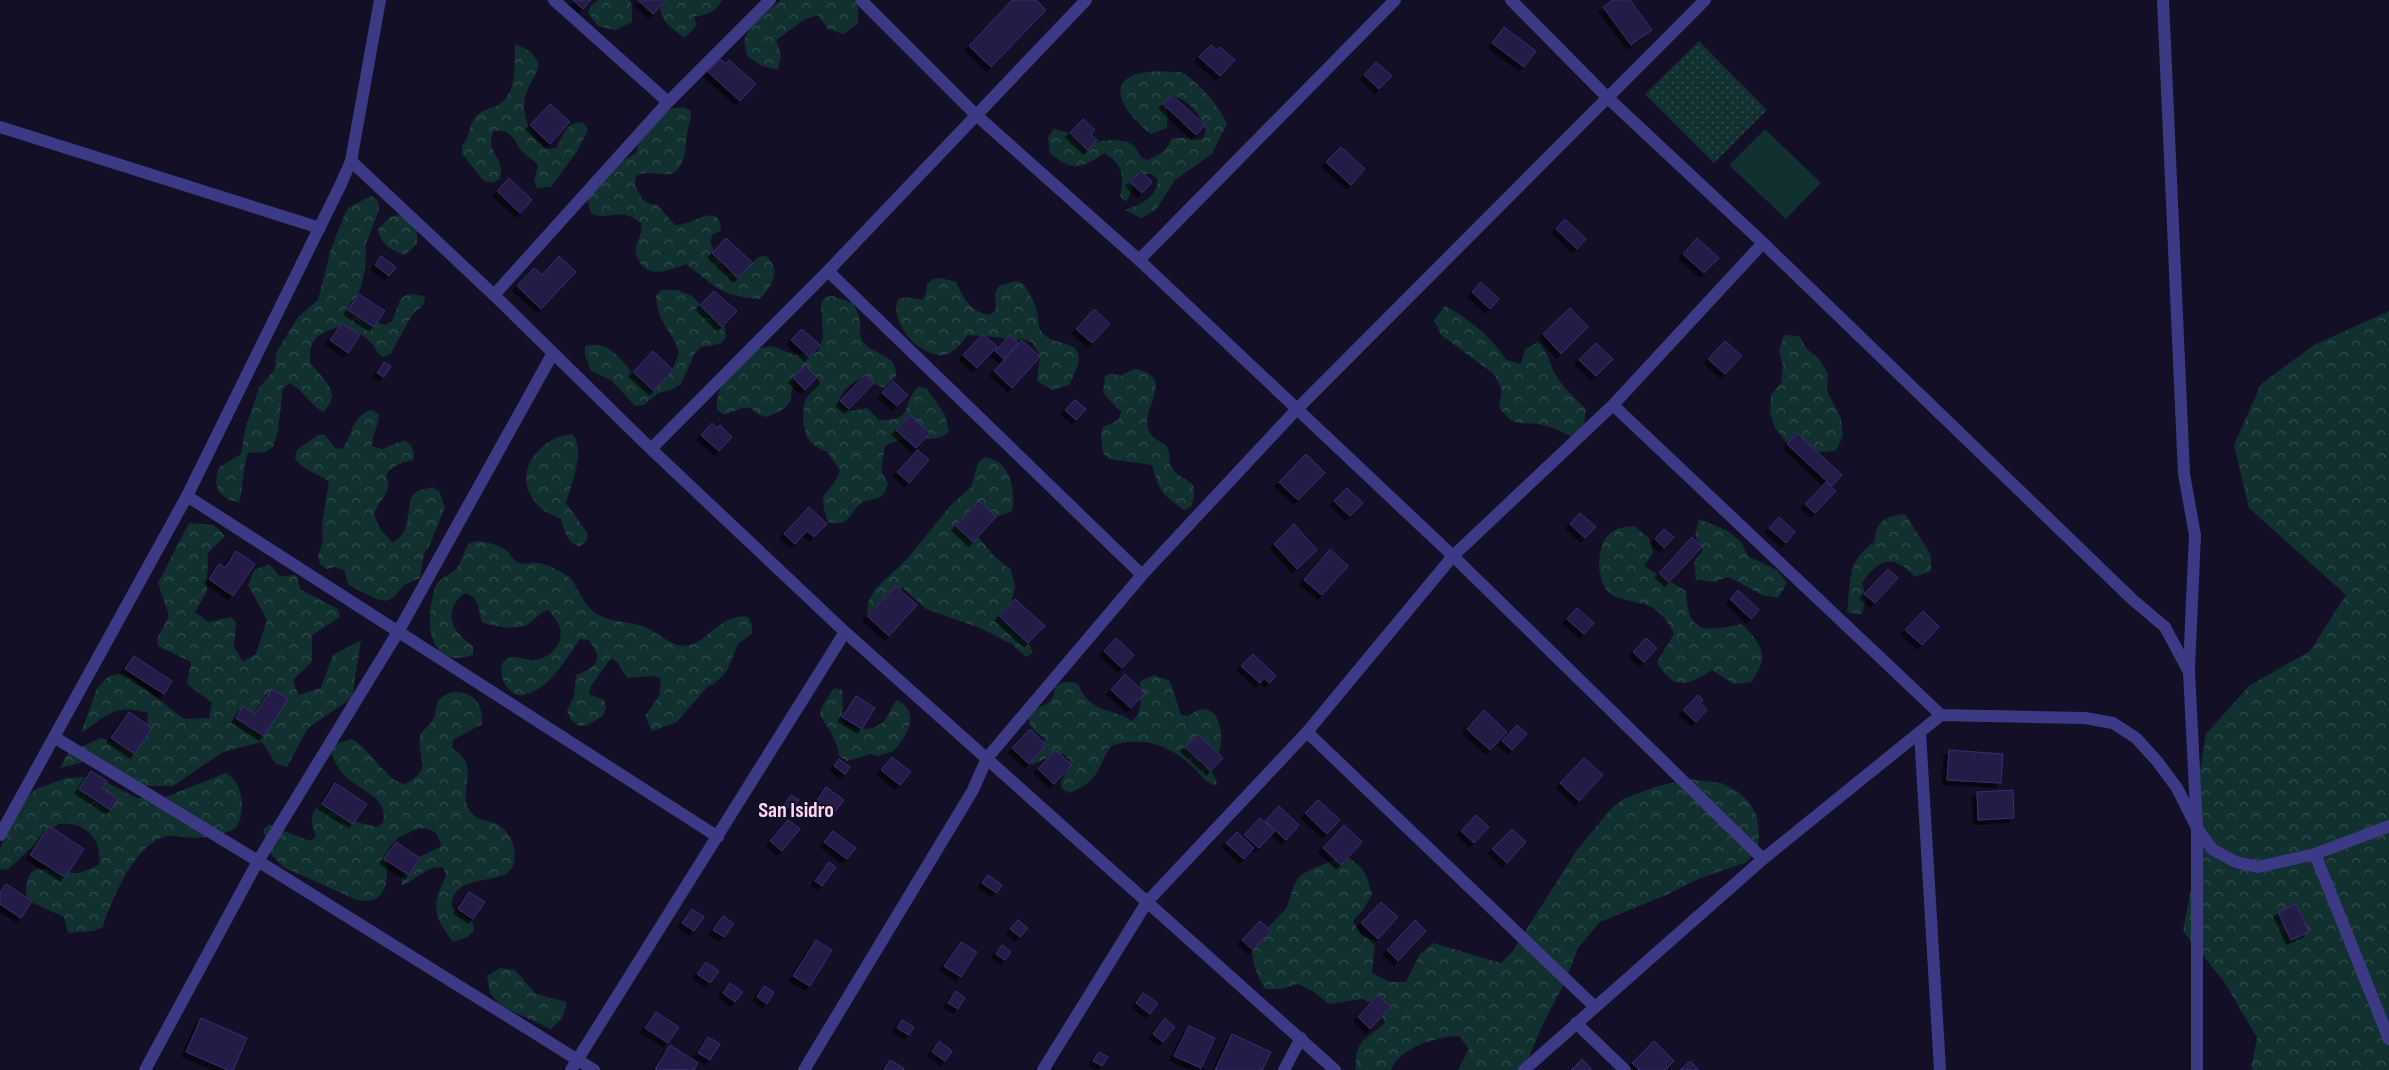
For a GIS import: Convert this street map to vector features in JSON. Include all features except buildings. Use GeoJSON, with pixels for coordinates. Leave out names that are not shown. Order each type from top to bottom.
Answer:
{"type":"FeatureCollection","features":[{"type":"Feature","properties":{"kind":"street"},"geometry":{"type":"LineString","coordinates":[[0,835],[187,496],[320,228],[351,161],[380,0]]}},
{"type":"Feature","properties":{"kind":"street"},"geometry":{"type":"LineString","coordinates":[[554,0],[668,102]]}},
{"type":"Feature","properties":{"kind":"street"},"geometry":{"type":"LineString","coordinates":[[494,295],[668,102],[770,0]]}},
{"type":"Feature","properties":{"kind":"street"},"geometry":{"type":"LineString","coordinates":[[861,0],[975,114],[1140,260],[1453,556],[1763,859]]}},
{"type":"Feature","properties":{"kind":"street"},"geometry":{"type":"LineString","coordinates":[[651,449],[828,271],[975,114],[1086,0]]}},
{"type":"Feature","properties":{"kind":"street"},"geometry":{"type":"LineString","coordinates":[[1140,260],[1395,0]]}},
{"type":"Feature","properties":{"kind":"street"},"geometry":{"type":"LineString","coordinates":[[1511,0],[1608,98],[1763,243],[2133,600],[2166,627],[2189,672]]}},
{"type":"Feature","properties":{"kind":"street"},"geometry":{"type":"LineString","coordinates":[[804,1070],[973,790],[987,758],[1142,575],[1297,409],[1705,0]]}},
{"type":"Feature","properties":{"kind":"street"},"geometry":{"type":"LineString","coordinates":[[2163,0],[2184,474],[2196,535],[2189,672],[2197,828],[2197,1070]]}},
{"type":"Feature","properties":{"kind":"street"},"geometry":{"type":"LineString","coordinates":[[0,127],[320,228]]}},
{"type":"Feature","properties":{"kind":"street"},"geometry":{"type":"LineString","coordinates":[[351,161],[494,295],[651,449],[845,632],[1335,1070]]}},
{"type":"Feature","properties":{"kind":"street"},"geometry":{"type":"LineString","coordinates":[[1043,1070],[1147,902],[1308,732],[1453,556],[1613,405],[1763,243]]}},
{"type":"Feature","properties":{"kind":"street"},"geometry":{"type":"LineString","coordinates":[[828,271],[1142,575]]}},
{"type":"Feature","properties":{"kind":"street"},"geometry":{"type":"LineString","coordinates":[[146,1069],[258,860],[398,632],[553,353]]}},
{"type":"Feature","properties":{"kind":"street"},"geometry":{"type":"LineString","coordinates":[[1613,405],[1941,715]]}},
{"type":"Feature","properties":{"kind":"street"},"geometry":{"type":"LineString","coordinates":[[187,496],[718,837]]}},
{"type":"Feature","properties":{"kind":"street"},"geometry":{"type":"LineString","coordinates":[[574,1065],[845,632]]}},
{"type":"Feature","properties":{"kind":"street"},"geometry":{"type":"LineString","coordinates":[[1524,1070],[1763,859],[1941,715],[2086,718],[2113,723],[2136,738],[2157,761],[2177,788],[2197,828],[2213,850],[2243,864],[2258,867],[2315,854],[2389,826]]}},
{"type":"Feature","properties":{"kind":"street"},"geometry":{"type":"LineString","coordinates":[[1308,732],[1595,1007]]}},
{"type":"Feature","properties":{"kind":"street"},"geometry":{"type":"LineString","coordinates":[[1920,733],[1940,1070]]}},
{"type":"Feature","properties":{"kind":"street"},"geometry":{"type":"LineString","coordinates":[[54,737],[258,860],[574,1065],[594,1070]]}},
{"type":"Feature","properties":{"kind":"street"},"geometry":{"type":"LineString","coordinates":[[2315,854],[2389,1039]]}},
{"type":"Feature","properties":{"kind":"street"},"geometry":{"type":"LineString","coordinates":[[1576,1023],[1625,1070]]}},
{"type":"Feature","properties":{"kind":"street"},"geometry":{"type":"LineString","coordinates":[[1284,1070],[1301,1038]]}},
{"type":"Feature","properties":{"kind":"green space"},"geometry":{"type":"Polygon","coordinates":[[[599,0],[630,0],[632,22],[615,30],[598,26],[588,13],[591,5],[599,0]]]}},
{"type":"Feature","properties":{"kind":"green space"},"geometry":{"type":"Polygon","coordinates":[[[662,0],[722,0],[714,10],[694,17],[697,25],[685,38],[670,27],[663,18],[660,6],[662,0]]]}},
{"type":"Feature","properties":{"kind":"green space"},"geometry":{"type":"Polygon","coordinates":[[[781,0],[854,0],[858,7],[858,23],[844,34],[828,29],[818,15],[804,20],[776,40],[781,54],[778,70],[762,66],[747,56],[744,40],[751,26],[781,0]]]}},
{"type":"Feature","properties":{"kind":"green space"},"geometry":{"type":"Polygon","coordinates":[[[1699,41],[1767,110],[1714,163],[1645,94],[1699,41]]]}},
{"type":"Feature","properties":{"kind":"green space"},"geometry":{"type":"Polygon","coordinates":[[[515,44],[530,51],[539,65],[526,93],[524,112],[528,126],[541,144],[547,149],[556,148],[566,130],[573,124],[583,122],[588,130],[576,153],[551,187],[537,188],[534,181],[538,165],[521,150],[510,134],[506,132],[494,131],[491,138],[491,144],[501,171],[500,179],[492,183],[484,181],[462,154],[462,146],[477,115],[498,105],[509,93],[514,78],[515,44]]]}},
{"type":"Feature","properties":{"kind":"green space"},"geometry":{"type":"Polygon","coordinates":[[[1154,72],[1181,72],[1194,81],[1208,95],[1220,110],[1227,124],[1212,154],[1175,180],[1156,210],[1141,218],[1125,210],[1146,200],[1154,192],[1158,180],[1152,174],[1143,174],[1137,179],[1126,202],[1120,196],[1122,177],[1119,167],[1105,153],[1083,165],[1072,166],[1065,164],[1050,153],[1048,137],[1054,129],[1070,133],[1094,143],[1120,141],[1130,143],[1140,156],[1147,160],[1165,150],[1171,139],[1202,139],[1206,131],[1201,119],[1188,104],[1178,97],[1172,96],[1168,103],[1167,128],[1151,134],[1132,116],[1122,100],[1120,92],[1122,85],[1133,75],[1154,72]]]}},
{"type":"Feature","properties":{"kind":"green space"},"geometry":{"type":"Polygon","coordinates":[[[684,107],[691,111],[691,116],[680,167],[670,174],[640,174],[636,176],[635,185],[642,199],[649,204],[657,205],[675,225],[704,216],[711,215],[716,217],[721,231],[713,234],[710,242],[721,264],[734,275],[741,276],[758,257],[766,256],[774,267],[774,278],[760,299],[746,298],[727,293],[686,264],[661,272],[648,270],[643,267],[636,253],[641,223],[627,215],[598,216],[591,214],[587,198],[614,166],[636,153],[640,137],[667,109],[684,107]]]}},
{"type":"Feature","properties":{"kind":"green space"},"geometry":{"type":"Polygon","coordinates":[[[1765,129],[1821,183],[1786,219],[1729,165],[1765,129]]]}},
{"type":"Feature","properties":{"kind":"green space"},"geometry":{"type":"Polygon","coordinates":[[[371,196],[378,200],[379,210],[366,244],[365,270],[361,287],[351,308],[354,315],[385,325],[392,321],[401,298],[409,294],[425,296],[424,304],[412,315],[391,353],[383,357],[363,336],[341,326],[317,337],[311,347],[310,362],[329,386],[332,398],[329,405],[323,412],[290,383],[283,388],[278,431],[273,447],[266,452],[248,453],[239,502],[226,498],[218,490],[217,486],[216,480],[219,467],[241,454],[245,430],[259,388],[275,369],[276,353],[298,317],[318,300],[331,249],[348,208],[371,196]]]}},
{"type":"Feature","properties":{"kind":"green space"},"geometry":{"type":"Polygon","coordinates":[[[398,215],[413,220],[417,227],[417,244],[405,255],[387,246],[379,235],[378,229],[390,217],[398,215]]]}},
{"type":"Feature","properties":{"kind":"green space"},"geometry":{"type":"Polygon","coordinates":[[[941,278],[956,282],[965,299],[973,308],[990,315],[996,309],[995,294],[999,286],[1016,281],[1024,284],[1035,305],[1041,331],[1047,337],[1071,346],[1076,350],[1079,357],[1077,368],[1069,385],[1052,390],[1037,381],[1040,357],[1032,342],[1023,339],[1015,341],[997,337],[968,335],[955,350],[944,355],[925,351],[916,345],[902,328],[898,318],[896,308],[898,299],[906,297],[923,300],[927,284],[933,279],[941,278]]]}},
{"type":"Feature","properties":{"kind":"green space"},"geometry":{"type":"Polygon","coordinates":[[[661,290],[677,290],[692,296],[703,308],[724,320],[726,337],[720,344],[701,347],[695,353],[681,384],[673,389],[658,393],[644,405],[635,406],[612,381],[591,371],[585,355],[585,346],[604,346],[618,356],[644,385],[651,386],[662,381],[671,371],[679,353],[657,306],[656,296],[661,290]]]}},
{"type":"Feature","properties":{"kind":"green space"},"geometry":{"type":"Polygon","coordinates":[[[833,296],[853,303],[859,315],[860,335],[863,341],[870,348],[890,360],[895,369],[896,376],[884,388],[861,378],[850,385],[842,394],[839,401],[843,408],[851,411],[867,408],[879,420],[898,418],[906,411],[912,394],[918,387],[926,388],[945,415],[949,432],[935,438],[903,440],[885,446],[881,470],[888,484],[886,490],[881,497],[862,503],[846,521],[841,523],[828,522],[823,502],[826,493],[840,470],[828,453],[814,445],[807,438],[803,422],[804,404],[807,397],[820,384],[817,377],[798,372],[788,404],[766,417],[757,414],[751,408],[742,408],[724,415],[717,410],[717,401],[722,386],[730,371],[745,351],[772,346],[795,355],[818,352],[823,337],[821,304],[825,297],[833,296]]]}},
{"type":"Feature","properties":{"kind":"green space"},"geometry":{"type":"Polygon","coordinates":[[[1445,306],[1479,329],[1494,343],[1506,360],[1521,364],[1525,349],[1538,342],[1546,353],[1559,381],[1586,409],[1584,425],[1573,437],[1547,426],[1518,423],[1505,414],[1499,407],[1502,391],[1495,375],[1441,335],[1434,320],[1445,306]]]}},
{"type":"Feature","properties":{"kind":"green space"},"geometry":{"type":"Polygon","coordinates":[[[2389,311],[2389,1070],[2251,1070],[2257,1038],[2225,983],[2183,931],[2195,868],[2195,800],[2206,734],[2249,686],[2310,651],[2346,595],[2249,508],[2234,445],[2261,384],[2314,345],[2389,311]]]}},
{"type":"Feature","properties":{"kind":"green space"},"geometry":{"type":"Polygon","coordinates":[[[1784,335],[1799,336],[1807,349],[1820,360],[1828,374],[1827,391],[1841,418],[1843,435],[1836,451],[1819,452],[1803,441],[1786,442],[1775,428],[1770,412],[1771,395],[1781,383],[1783,366],[1779,351],[1784,335]]]}},
{"type":"Feature","properties":{"kind":"green space"},"geometry":{"type":"Polygon","coordinates":[[[1134,369],[1147,373],[1154,379],[1156,386],[1148,413],[1147,423],[1149,431],[1152,436],[1168,449],[1172,468],[1177,474],[1193,485],[1194,497],[1191,507],[1184,510],[1162,492],[1152,465],[1109,459],[1103,453],[1101,436],[1103,427],[1118,420],[1121,412],[1103,393],[1105,376],[1112,373],[1120,376],[1134,369]]]}},
{"type":"Feature","properties":{"kind":"green space"},"geometry":{"type":"Polygon","coordinates":[[[371,410],[379,414],[372,446],[382,449],[404,440],[411,446],[414,456],[414,460],[395,466],[386,476],[388,482],[387,491],[374,514],[380,529],[393,543],[400,537],[407,523],[412,496],[419,490],[432,487],[439,491],[445,507],[429,547],[424,553],[420,578],[404,585],[393,598],[385,601],[376,599],[349,585],[344,570],[335,567],[327,569],[320,564],[318,556],[323,541],[322,524],[329,482],[306,469],[295,458],[297,450],[318,435],[325,435],[335,448],[342,449],[356,421],[364,413],[371,410]]]}},
{"type":"Feature","properties":{"kind":"green space"},"geometry":{"type":"Polygon","coordinates":[[[573,434],[578,450],[578,459],[566,503],[588,534],[586,542],[579,547],[567,536],[561,519],[545,511],[536,503],[527,488],[526,477],[534,456],[542,447],[551,440],[573,434]]]}},
{"type":"Feature","properties":{"kind":"green space"},"geometry":{"type":"Polygon","coordinates":[[[985,457],[994,460],[1006,470],[1012,485],[1012,511],[996,517],[974,509],[962,522],[960,530],[965,538],[973,535],[980,539],[993,555],[1011,570],[1015,587],[1011,604],[1033,653],[1026,657],[1013,645],[980,628],[926,609],[903,588],[895,591],[867,614],[868,602],[876,588],[908,558],[951,505],[971,487],[978,463],[985,457]]]}},
{"type":"Feature","properties":{"kind":"green space"},"geometry":{"type":"Polygon","coordinates":[[[1905,514],[1931,555],[1931,571],[1915,577],[1893,562],[1881,564],[1874,568],[1862,583],[1866,598],[1862,614],[1847,613],[1850,582],[1854,565],[1865,549],[1874,542],[1877,529],[1882,521],[1905,514]]]}},
{"type":"Feature","properties":{"kind":"green space"},"geometry":{"type":"Polygon","coordinates":[[[1699,519],[1728,531],[1741,542],[1748,556],[1777,570],[1787,583],[1778,598],[1762,595],[1729,577],[1713,582],[1696,579],[1694,562],[1703,550],[1695,536],[1699,519]]]}},
{"type":"Feature","properties":{"kind":"green space"},"geometry":{"type":"Polygon","coordinates":[[[189,523],[214,525],[225,536],[208,553],[207,591],[195,612],[208,622],[231,617],[236,622],[234,647],[243,662],[256,654],[267,620],[248,585],[254,570],[269,564],[280,576],[296,575],[301,590],[338,609],[340,617],[312,635],[312,662],[293,680],[298,695],[321,688],[333,655],[361,640],[352,698],[308,728],[287,767],[275,763],[262,742],[223,752],[173,786],[140,786],[101,758],[60,768],[68,753],[101,738],[133,749],[146,739],[148,713],[127,709],[112,712],[81,733],[97,688],[109,676],[125,673],[184,719],[209,718],[212,703],[187,684],[191,662],[158,646],[157,639],[169,616],[158,583],[189,523]]]}},
{"type":"Feature","properties":{"kind":"green space"},"geometry":{"type":"Polygon","coordinates":[[[1634,526],[1649,538],[1653,553],[1644,566],[1686,591],[1687,606],[1690,616],[1695,623],[1701,627],[1709,628],[1742,624],[1755,639],[1762,652],[1762,658],[1761,665],[1751,682],[1734,684],[1712,670],[1696,680],[1682,683],[1669,678],[1663,671],[1657,662],[1674,634],[1668,623],[1660,613],[1649,606],[1612,595],[1607,590],[1600,576],[1600,553],[1607,536],[1614,530],[1634,526]]]}},
{"type":"Feature","properties":{"kind":"green space"},"geometry":{"type":"Polygon","coordinates":[[[478,541],[502,548],[518,562],[525,564],[539,563],[558,570],[568,576],[594,612],[608,619],[640,625],[677,645],[687,646],[696,643],[728,620],[737,617],[748,617],[752,625],[752,634],[738,644],[727,671],[714,684],[707,687],[677,722],[652,731],[645,716],[659,696],[661,679],[653,676],[627,678],[618,663],[611,658],[591,686],[589,694],[604,700],[606,708],[603,716],[588,725],[579,726],[571,720],[567,711],[574,696],[576,675],[589,669],[596,662],[596,652],[588,640],[580,639],[550,680],[534,691],[524,695],[513,693],[508,689],[502,677],[502,665],[508,658],[535,660],[548,655],[556,648],[560,640],[561,631],[556,620],[548,610],[521,627],[510,628],[492,625],[482,622],[478,605],[466,593],[455,604],[452,619],[453,625],[458,632],[473,647],[473,655],[459,658],[449,657],[441,652],[435,644],[431,634],[430,612],[435,587],[438,582],[457,568],[469,543],[478,541]]]}},
{"type":"Feature","properties":{"kind":"green space"},"geometry":{"type":"Polygon","coordinates":[[[1154,675],[1170,681],[1181,715],[1189,716],[1198,710],[1206,709],[1217,718],[1221,734],[1219,752],[1211,755],[1185,747],[1210,769],[1217,786],[1207,781],[1175,753],[1155,744],[1145,742],[1123,743],[1111,746],[1092,779],[1087,784],[1070,793],[1062,789],[1061,781],[1069,768],[1070,760],[1063,754],[1055,754],[1032,765],[1029,758],[1045,739],[1031,726],[1028,714],[1052,699],[1055,687],[1066,682],[1078,684],[1083,694],[1094,705],[1132,721],[1140,708],[1140,681],[1154,675]]]}},
{"type":"Feature","properties":{"kind":"green space"},"geometry":{"type":"Polygon","coordinates":[[[834,688],[842,690],[844,724],[854,728],[865,729],[881,724],[897,700],[905,706],[909,711],[910,724],[894,751],[878,756],[870,754],[847,761],[839,756],[835,741],[820,712],[834,688]]]}},
{"type":"Feature","properties":{"kind":"green space"},"geometry":{"type":"Polygon","coordinates":[[[453,692],[467,694],[476,700],[482,717],[482,724],[453,740],[452,748],[461,755],[467,765],[467,806],[476,817],[494,823],[505,830],[512,842],[515,855],[512,868],[506,873],[498,877],[467,884],[459,889],[454,897],[452,908],[473,923],[474,931],[467,937],[453,942],[441,925],[436,910],[438,895],[446,876],[444,868],[438,867],[427,870],[402,885],[401,876],[407,864],[441,846],[438,836],[431,830],[423,828],[414,830],[398,838],[388,852],[386,885],[382,893],[374,899],[364,901],[357,900],[283,867],[271,854],[263,830],[269,825],[310,841],[316,837],[312,818],[314,811],[321,803],[329,805],[349,820],[376,827],[383,823],[384,814],[377,800],[343,774],[335,762],[330,749],[336,744],[352,739],[359,743],[391,777],[405,784],[414,778],[422,768],[419,744],[421,734],[433,719],[441,698],[453,692]]]}},
{"type":"Feature","properties":{"kind":"green space"},"geometry":{"type":"Polygon","coordinates":[[[226,773],[237,784],[242,798],[241,814],[236,828],[226,833],[209,837],[168,836],[157,840],[136,859],[119,887],[103,927],[94,931],[68,933],[64,917],[31,902],[26,895],[30,874],[36,870],[50,869],[77,873],[86,871],[99,864],[98,847],[94,839],[83,828],[76,825],[58,824],[7,870],[0,869],[0,850],[5,833],[29,795],[36,789],[67,778],[86,777],[102,780],[137,798],[163,798],[226,773]]]}},
{"type":"Feature","properties":{"kind":"green space"},"geometry":{"type":"Polygon","coordinates":[[[1688,779],[1721,783],[1737,791],[1749,802],[1757,816],[1758,849],[1747,862],[1698,879],[1666,895],[1600,922],[1578,948],[1565,982],[1540,1030],[1524,1070],[1458,1070],[1469,1049],[1459,1036],[1440,1038],[1410,1049],[1402,1055],[1391,1070],[1356,1070],[1357,1053],[1362,1042],[1385,1023],[1378,1007],[1363,999],[1329,1004],[1314,992],[1298,984],[1282,989],[1265,989],[1255,968],[1252,952],[1253,946],[1286,908],[1299,877],[1318,866],[1345,856],[1364,871],[1372,894],[1364,909],[1353,921],[1361,935],[1375,941],[1372,973],[1390,982],[1406,982],[1420,954],[1433,943],[1501,963],[1512,952],[1577,850],[1609,811],[1623,799],[1655,787],[1688,779]]]}},
{"type":"Feature","properties":{"kind":"green space"},"geometry":{"type":"Polygon","coordinates":[[[500,968],[515,970],[536,994],[567,1002],[562,1018],[551,1029],[501,1006],[490,993],[487,976],[500,968]]]}},
{"type":"Feature","properties":{"kind":"district","name":"San Isidro"},"geometry":{"type":"Point","coordinates":[796,810]}}]}
